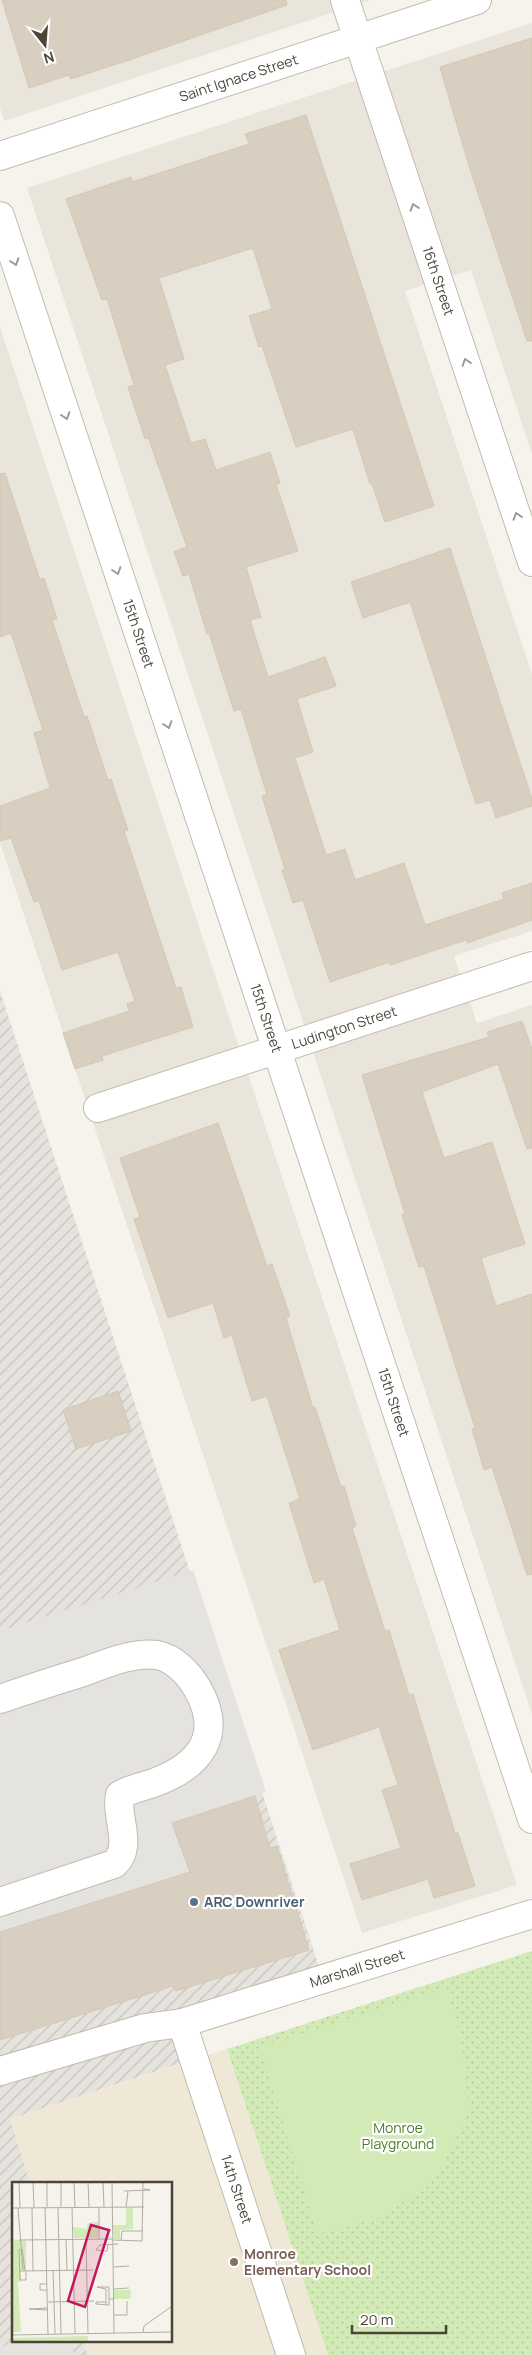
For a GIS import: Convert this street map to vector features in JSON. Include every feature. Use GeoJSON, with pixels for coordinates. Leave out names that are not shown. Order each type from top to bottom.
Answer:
{"type":"FeatureCollection","features":[{"type":"Feature","properties":{"kind":"street","name":"16th Street"},"geometry":{"type":"LineString","coordinates":[[345,0],[532,562]]}},
{"type":"Feature","properties":{"kind":"street","name":"Saint Ignace Street"},"geometry":{"type":"LineString","coordinates":[[0,156],[477,0]]}},
{"type":"Feature","properties":{"kind":"street","name":"15th Street"},"geometry":{"type":"LineString","coordinates":[[0,216],[275,1050],[532,1819]]}},
{"type":"Feature","properties":{"kind":"street","name":"Ludington Street"},"geometry":{"type":"LineString","coordinates":[[98,1108],[532,966]]}},
{"type":"Feature","properties":{"kind":"street"},"geometry":{"type":"LineString","coordinates":[[0,1699],[112,1662],[139,1655],[158,1655],[174,1662],[187,1674],[198,1689],[205,1709],[208,1728],[207,1741],[199,1755],[185,1767],[156,1782],[132,1788],[120,1795],[118,1804],[124,1850],[120,1859],[114,1864],[0,1902]]}},
{"type":"Feature","properties":{"kind":"street","name":"Marshall Street"},"geometry":{"type":"LineString","coordinates":[[0,2071],[145,2028],[182,2023],[532,1914]]}},
{"type":"Feature","properties":{"kind":"street","name":"14th Street"},"geometry":{"type":"LineString","coordinates":[[182,2023],[291,2355]]}},
{"type":"Feature","properties":{"kind":"shaded area"},"geometry":{"type":"Polygon","coordinates":[[[0,0],[371,0],[4,121],[0,108],[0,0]]]}},
{"type":"Feature","properties":{"kind":"shaded area"},"geometry":{"type":"Polygon","coordinates":[[[532,23],[532,454],[471,270],[405,291],[532,674],[532,931],[454,956],[477,1023],[532,1005],[532,1714],[27,188],[532,23]]]}},
{"type":"Feature","properties":{"kind":"shaded area"},"geometry":{"type":"Polygon","coordinates":[[[0,327],[517,1885],[362,1933],[0,843],[0,327]]]}},
{"type":"Feature","properties":{"kind":"shaded area"},"geometry":{"type":"Polygon","coordinates":[[[0,991],[323,1979],[182,2023],[194,2059],[10,2119],[30,2182],[12,2182],[12,2342],[83,2342],[88,2355],[0,2355],[0,991]]]}},
{"type":"Feature","properties":{"kind":"shaded area"},"geometry":{"type":"Polygon","coordinates":[[[193,1570],[266,1792],[172,1823],[189,1873],[0,1932],[0,1631],[193,1570]]]}},
{"type":"Feature","properties":{"kind":"shaded area","name":"Monroe Elementary School"},"geometry":{"type":"Polygon","coordinates":[[[227,2049],[328,2355],[88,2355],[83,2342],[172,2342],[172,2182],[30,2182],[10,2119],[227,2049]]]}},
{"type":"Feature","properties":{"kind":"shaded area"},"geometry":{"type":"Polygon","coordinates":[[[16,2342],[70,2342],[74,2355],[0,2355],[0,2347],[16,2342]]]}},
{"type":"Feature","properties":{"kind":"green space","name":"Monroe Playground"},"geometry":{"type":"Polygon","coordinates":[[[532,1951],[532,2355],[328,2355],[227,2049],[532,1951]]]}},
{"type":"Feature","properties":{"kind":"green space"},"geometry":{"type":"Polygon","coordinates":[[[446,1988],[461,2038],[469,2112],[439,2174],[385,2216],[318,2234],[259,2047],[446,1988]]]}},
{"type":"Feature","properties":{"kind":"building"},"geometry":{"type":"Polygon","coordinates":[[[2,0],[286,0],[287,5],[71,79],[69,75],[29,88],[2,0]]]}},
{"type":"Feature","properties":{"kind":"building"},"geometry":{"type":"Polygon","coordinates":[[[532,38],[532,341],[527,341],[469,166],[440,67],[532,38]]]}},
{"type":"Feature","properties":{"kind":"building"},"geometry":{"type":"Polygon","coordinates":[[[306,115],[434,506],[385,522],[372,484],[370,484],[353,429],[296,447],[262,346],[259,347],[249,316],[272,309],[253,248],[159,278],[184,359],[165,365],[191,443],[205,439],[216,470],[270,452],[280,483],[276,484],[298,551],[246,567],[261,617],[250,620],[268,677],[325,657],[336,686],[297,699],[313,752],[295,758],[326,855],[345,849],[355,880],[404,863],[425,925],[504,899],[502,893],[532,883],[532,920],[467,943],[466,940],[390,965],[389,962],[330,982],[303,900],[293,903],[282,870],[285,869],[262,796],[267,795],[241,709],[234,711],[209,633],[207,634],[189,574],[183,576],[174,552],[187,547],[148,437],[145,439],[128,387],[134,385],[107,299],[102,300],[66,199],[131,177],[132,182],[249,144],[245,134],[306,115]]]}},
{"type":"Feature","properties":{"kind":"building"},"geometry":{"type":"Polygon","coordinates":[[[5,473],[40,580],[44,578],[57,619],[52,620],[84,717],[87,716],[108,780],[111,779],[128,830],[124,831],[176,988],[181,987],[193,1027],[102,1056],[103,1060],[75,1069],[63,1033],[129,1011],[127,1004],[135,1001],[118,952],[62,970],[39,901],[34,902],[11,838],[0,841],[0,806],[50,788],[34,733],[43,730],[11,633],[0,637],[0,474],[5,473]]]}},
{"type":"Feature","properties":{"kind":"building"},"geometry":{"type":"Polygon","coordinates":[[[450,548],[532,799],[532,806],[496,818],[490,800],[476,804],[410,602],[363,618],[351,582],[450,548]]]}},
{"type":"Feature","properties":{"kind":"building"},"geometry":{"type":"Polygon","coordinates":[[[522,1021],[532,1049],[532,1148],[527,1149],[498,1064],[422,1092],[444,1158],[492,1142],[525,1244],[481,1258],[496,1306],[532,1294],[532,1574],[527,1575],[492,1467],[484,1470],[472,1429],[475,1428],[424,1266],[419,1267],[402,1215],[405,1214],[362,1075],[489,1037],[487,1032],[522,1021]]]}},
{"type":"Feature","properties":{"kind":"building"},"geometry":{"type":"Polygon","coordinates":[[[218,1123],[267,1266],[272,1264],[290,1316],[286,1318],[313,1408],[315,1407],[341,1487],[344,1486],[356,1526],[352,1528],[385,1631],[389,1630],[409,1695],[413,1694],[455,1833],[458,1833],[475,1886],[434,1898],[428,1879],[362,1900],[350,1864],[401,1848],[382,1790],[398,1785],[379,1727],[313,1750],[279,1650],[340,1630],[324,1579],[314,1583],[289,1503],[300,1499],[267,1396],[252,1401],[232,1335],[224,1338],[213,1303],[168,1318],[134,1219],[140,1217],[120,1158],[218,1123]]]}},
{"type":"Feature","properties":{"kind":"building"},"geometry":{"type":"Polygon","coordinates":[[[118,1391],[131,1431],[76,1449],[63,1410],[118,1391]]]}},
{"type":"Feature","properties":{"kind":"building","name":"ARC Downriver"},"geometry":{"type":"Polygon","coordinates":[[[255,1796],[270,1848],[277,1846],[309,1950],[176,1991],[173,1986],[0,2040],[0,1932],[190,1872],[172,1823],[255,1796]]]}},
{"type":"Feature","properties":{"kind":"place","name":"ARC Downriver"},"geometry":{"type":"Point","coordinates":[194,1902]}},
{"type":"Feature","properties":{"kind":"place","name":"Monroe Elementary School"},"geometry":{"type":"Point","coordinates":[234,2262]}}]}
